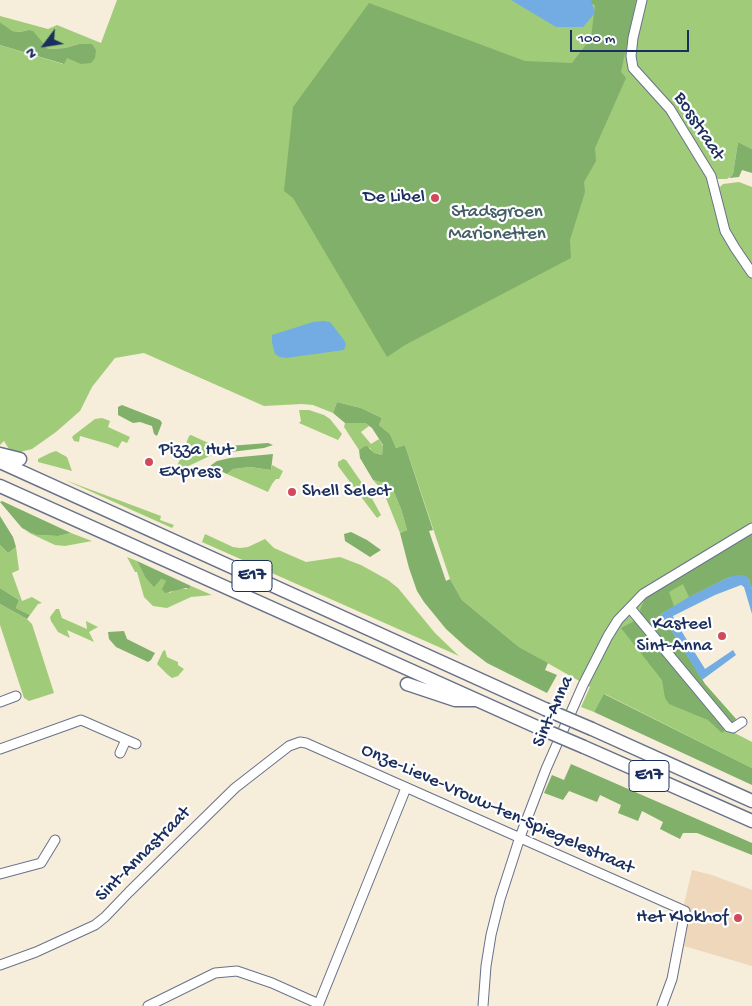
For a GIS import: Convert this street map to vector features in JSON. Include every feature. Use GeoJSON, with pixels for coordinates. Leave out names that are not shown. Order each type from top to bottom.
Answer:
{"type":"FeatureCollection","features":[{"type":"Feature","properties":{"kind":"highway"},"geometry":{"type":"LineString","coordinates":[[0,454],[20,459]]}},
{"type":"Feature","properties":{"kind":"highway","name":"E17"},"geometry":{"type":"LineString","coordinates":[[0,462],[752,801]]}},
{"type":"Feature","properties":{"kind":"highway","name":"E17"},"geometry":{"type":"LineString","coordinates":[[0,486],[752,821]]}},
{"type":"Feature","properties":{"kind":"highway"},"geometry":{"type":"LineString","coordinates":[[493,674],[503,690]]}},
{"type":"Feature","properties":{"kind":"highway"},"geometry":{"type":"LineString","coordinates":[[407,684],[455,700],[476,699]]}},
{"type":"Feature","properties":{"kind":"street","name":"Bosstraat"},"geometry":{"type":"LineString","coordinates":[[642,0],[633,38],[631,56],[633,68],[670,109],[706,168],[714,185],[725,231],[734,248],[752,273]]}},
{"type":"Feature","properties":{"kind":"street","name":"Sint-Anna"},"geometry":{"type":"LineString","coordinates":[[483,1006],[491,935],[500,899],[520,837],[546,768],[608,636],[618,620],[643,594],[752,528]]}},
{"type":"Feature","properties":{"kind":"street"},"geometry":{"type":"LineString","coordinates":[[630,608],[729,727],[733,728],[742,722]]}},
{"type":"Feature","properties":{"kind":"street"},"geometry":{"type":"LineString","coordinates":[[0,702],[16,696]]}},
{"type":"Feature","properties":{"kind":"street"},"geometry":{"type":"LineString","coordinates":[[0,749],[81,720],[136,744]]}},
{"type":"Feature","properties":{"kind":"street"},"geometry":{"type":"LineString","coordinates":[[120,752],[126,740]]}},
{"type":"Feature","properties":{"kind":"street","name":"Onze-Lieve-Vrouw-ten-Spiegelestraat"},"geometry":{"type":"LineString","coordinates":[[294,743],[306,743],[685,911],[672,979],[662,1006]]}},
{"type":"Feature","properties":{"kind":"street","name":"Sint-Annastraat"},"geometry":{"type":"LineString","coordinates":[[0,965],[36,952],[95,925],[235,788],[294,743]]}},
{"type":"Feature","properties":{"kind":"street"},"geometry":{"type":"LineString","coordinates":[[148,1006],[215,973],[237,971],[319,1005],[406,788]]}},
{"type":"Feature","properties":{"kind":"street"},"geometry":{"type":"LineString","coordinates":[[0,874],[41,863],[55,840]]}},
{"type":"Feature","properties":{"kind":"shaded area"},"geometry":{"type":"Polygon","coordinates":[[[692,870],[712,875],[752,890],[752,966],[684,946],[690,908],[684,904],[692,870]]]}},
{"type":"Feature","properties":{"kind":"green space","name":"Stadsgroen Marionetten"},"geometry":{"type":"Polygon","coordinates":[[[117,0],[752,0],[752,149],[738,142],[733,174],[727,179],[716,179],[720,187],[723,184],[739,182],[752,187],[752,589],[748,578],[742,575],[729,577],[661,614],[705,684],[736,719],[727,729],[752,742],[752,768],[605,694],[594,712],[581,707],[590,687],[519,647],[462,600],[450,579],[405,445],[396,448],[390,434],[379,425],[382,418],[361,408],[337,402],[333,413],[313,405],[264,406],[144,353],[115,358],[92,387],[80,411],[56,432],[32,449],[20,452],[9,449],[4,441],[0,445],[0,45],[63,64],[65,59],[79,44],[65,48],[48,49],[28,30],[20,32],[11,31],[0,22],[0,16],[48,29],[57,25],[101,43],[117,0]]]}},
{"type":"Feature","properties":{"kind":"green space"},"geometry":{"type":"Polygon","coordinates":[[[584,0],[636,0],[621,72],[626,78],[595,148],[596,161],[584,182],[585,192],[570,240],[571,258],[405,345],[387,357],[293,198],[284,191],[293,107],[369,3],[525,61],[572,63],[591,38],[595,5],[584,0]]]}},
{"type":"Feature","properties":{"kind":"green space"},"geometry":{"type":"Polygon","coordinates":[[[0,22],[12,31],[33,31],[48,49],[92,44],[96,50],[95,58],[91,63],[81,64],[67,58],[64,64],[0,45],[0,22]]]}},
{"type":"Feature","properties":{"kind":"green space"},"geometry":{"type":"Polygon","coordinates":[[[738,142],[752,149],[752,173],[742,170],[739,177],[729,178],[733,174],[738,142]]]}},
{"type":"Feature","properties":{"kind":"green space"},"geometry":{"type":"Polygon","coordinates":[[[337,402],[361,408],[382,418],[379,425],[390,434],[396,448],[405,445],[433,530],[429,531],[446,581],[450,579],[462,600],[519,647],[548,663],[545,670],[557,675],[547,693],[487,663],[446,629],[424,602],[417,591],[409,568],[400,533],[407,530],[391,485],[373,480],[360,458],[359,450],[367,446],[374,453],[382,455],[383,445],[372,428],[365,423],[345,423],[333,413],[337,402]]]}},
{"type":"Feature","properties":{"kind":"green space"},"geometry":{"type":"Polygon","coordinates":[[[122,405],[160,420],[162,423],[157,436],[154,434],[152,426],[140,422],[133,423],[118,415],[118,407],[122,405]]]}},
{"type":"Feature","properties":{"kind":"green space"},"geometry":{"type":"Polygon","coordinates":[[[299,410],[309,410],[324,415],[330,419],[342,434],[338,440],[299,423],[301,421],[299,410]]]}},
{"type":"Feature","properties":{"kind":"green space"},"geometry":{"type":"Polygon","coordinates":[[[102,418],[110,421],[108,427],[130,437],[127,443],[122,441],[118,448],[80,436],[79,442],[74,441],[72,437],[74,435],[95,419],[102,418]]]}},
{"type":"Feature","properties":{"kind":"green space"},"geometry":{"type":"Polygon","coordinates":[[[357,421],[369,426],[361,432],[371,444],[379,439],[383,446],[382,455],[373,453],[370,448],[363,447],[359,450],[344,427],[345,423],[357,421]]]}},
{"type":"Feature","properties":{"kind":"green space"},"geometry":{"type":"Polygon","coordinates":[[[191,435],[217,447],[212,451],[214,454],[180,470],[176,469],[189,436],[191,435]]]}},
{"type":"Feature","properties":{"kind":"green space"},"geometry":{"type":"Polygon","coordinates":[[[268,443],[273,445],[264,448],[214,454],[212,451],[215,447],[268,443]]]}},
{"type":"Feature","properties":{"kind":"green space"},"geometry":{"type":"Polygon","coordinates":[[[56,451],[67,457],[72,471],[38,462],[38,459],[56,451]]]}},
{"type":"Feature","properties":{"kind":"green space"},"geometry":{"type":"Polygon","coordinates":[[[273,454],[271,470],[250,467],[233,469],[227,474],[210,466],[217,461],[230,458],[273,454]]]}},
{"type":"Feature","properties":{"kind":"green space"},"geometry":{"type":"Polygon","coordinates":[[[343,459],[346,460],[369,493],[381,515],[377,518],[338,466],[338,462],[343,459]]]}},
{"type":"Feature","properties":{"kind":"green space"},"geometry":{"type":"Polygon","coordinates":[[[272,465],[283,471],[268,492],[227,474],[233,469],[250,467],[271,470],[272,465]]]}},
{"type":"Feature","properties":{"kind":"green space"},"geometry":{"type":"Polygon","coordinates":[[[65,480],[161,516],[160,520],[174,525],[172,528],[65,480]]]}},
{"type":"Feature","properties":{"kind":"green space"},"geometry":{"type":"Polygon","coordinates":[[[373,480],[391,485],[407,530],[400,533],[383,491],[373,480]]]}},
{"type":"Feature","properties":{"kind":"green space"},"geometry":{"type":"Polygon","coordinates":[[[2,501],[71,533],[58,536],[31,533],[22,528],[0,502],[2,501]]]}},
{"type":"Feature","properties":{"kind":"green space"},"geometry":{"type":"Polygon","coordinates":[[[0,516],[13,537],[16,547],[8,553],[0,545],[0,516]]]}},
{"type":"Feature","properties":{"kind":"green space"},"geometry":{"type":"Polygon","coordinates":[[[25,531],[37,535],[58,536],[71,533],[92,541],[65,546],[55,545],[25,531]]]}},
{"type":"Feature","properties":{"kind":"green space"},"geometry":{"type":"Polygon","coordinates":[[[351,532],[381,550],[370,557],[345,541],[344,534],[351,532]]]}},
{"type":"Feature","properties":{"kind":"green space"},"geometry":{"type":"Polygon","coordinates":[[[752,532],[752,589],[748,578],[729,577],[689,597],[683,584],[669,592],[674,606],[661,614],[705,684],[736,719],[722,733],[708,720],[669,704],[665,698],[662,680],[621,628],[642,617],[640,610],[645,599],[752,532]]]}},
{"type":"Feature","properties":{"kind":"green space"},"geometry":{"type":"Polygon","coordinates":[[[205,534],[233,547],[240,548],[248,547],[265,539],[274,548],[306,562],[340,557],[361,565],[388,580],[398,588],[435,633],[459,656],[202,542],[205,534]]]}},
{"type":"Feature","properties":{"kind":"green space"},"geometry":{"type":"Polygon","coordinates":[[[0,545],[8,553],[16,547],[19,570],[12,573],[22,601],[32,597],[42,603],[38,604],[30,615],[16,608],[19,600],[0,588],[0,545]]]}},
{"type":"Feature","properties":{"kind":"green space"},"geometry":{"type":"Polygon","coordinates":[[[127,557],[137,561],[145,577],[166,581],[169,593],[178,589],[189,589],[191,586],[212,595],[191,597],[167,608],[153,606],[144,597],[137,572],[135,572],[127,557]]]}},
{"type":"Feature","properties":{"kind":"green space"},"geometry":{"type":"Polygon","coordinates":[[[137,561],[191,586],[189,589],[165,593],[162,589],[166,581],[161,579],[154,587],[145,577],[137,561]]]}},
{"type":"Feature","properties":{"kind":"green space"},"geometry":{"type":"Polygon","coordinates":[[[0,588],[19,600],[16,608],[30,615],[27,619],[0,604],[0,588]]]}},
{"type":"Feature","properties":{"kind":"green space"},"geometry":{"type":"Polygon","coordinates":[[[0,604],[27,619],[32,624],[54,693],[29,701],[24,698],[0,625],[0,604]]]}},
{"type":"Feature","properties":{"kind":"green space"},"geometry":{"type":"Polygon","coordinates":[[[56,609],[59,609],[62,618],[87,629],[86,621],[98,627],[89,632],[94,642],[67,630],[70,638],[58,632],[50,617],[56,609]]]}},
{"type":"Feature","properties":{"kind":"green space"},"geometry":{"type":"Polygon","coordinates":[[[124,631],[127,639],[155,653],[151,660],[148,662],[116,647],[109,639],[108,632],[124,631]]]}},
{"type":"Feature","properties":{"kind":"green space"},"geometry":{"type":"Polygon","coordinates":[[[165,650],[167,657],[178,662],[178,665],[184,669],[178,676],[172,678],[157,664],[165,650]]]}},
{"type":"Feature","properties":{"kind":"green space"},"geometry":{"type":"Polygon","coordinates":[[[604,694],[752,768],[752,785],[594,712],[604,694]]]}},
{"type":"Feature","properties":{"kind":"green space"},"geometry":{"type":"Polygon","coordinates":[[[571,764],[752,843],[752,855],[697,833],[683,833],[680,839],[660,829],[663,822],[642,811],[638,821],[618,813],[621,805],[600,795],[597,802],[569,791],[563,800],[544,793],[552,775],[564,780],[571,764]]]}},
{"type":"Feature","properties":{"kind":"water"},"geometry":{"type":"Polygon","coordinates":[[[511,0],[591,0],[595,13],[583,27],[556,27],[511,0]]]}},
{"type":"Feature","properties":{"kind":"water"},"geometry":{"type":"Polygon","coordinates":[[[313,322],[330,322],[344,340],[346,344],[344,350],[286,358],[275,354],[272,335],[313,322]]]}},
{"type":"Feature","properties":{"kind":"water"},"geometry":{"type":"Polygon","coordinates":[[[745,575],[748,578],[752,589],[752,614],[744,587],[741,585],[715,595],[673,616],[705,669],[733,650],[736,655],[702,680],[661,614],[689,597],[729,577],[745,575]]]}},
{"type":"Feature","properties":{"kind":"place","name":"De Libel"},"geometry":{"type":"Point","coordinates":[435,198]}},
{"type":"Feature","properties":{"kind":"place","name":"Pizza Hut Express"},"geometry":{"type":"Point","coordinates":[149,462]}},
{"type":"Feature","properties":{"kind":"place","name":"Shell Select"},"geometry":{"type":"Point","coordinates":[292,492]}},
{"type":"Feature","properties":{"kind":"place","name":"Kasteel Sint-Anna"},"geometry":{"type":"Point","coordinates":[722,636]}},
{"type":"Feature","properties":{"kind":"place","name":"Het Klokhof"},"geometry":{"type":"Point","coordinates":[738,918]}}]}
